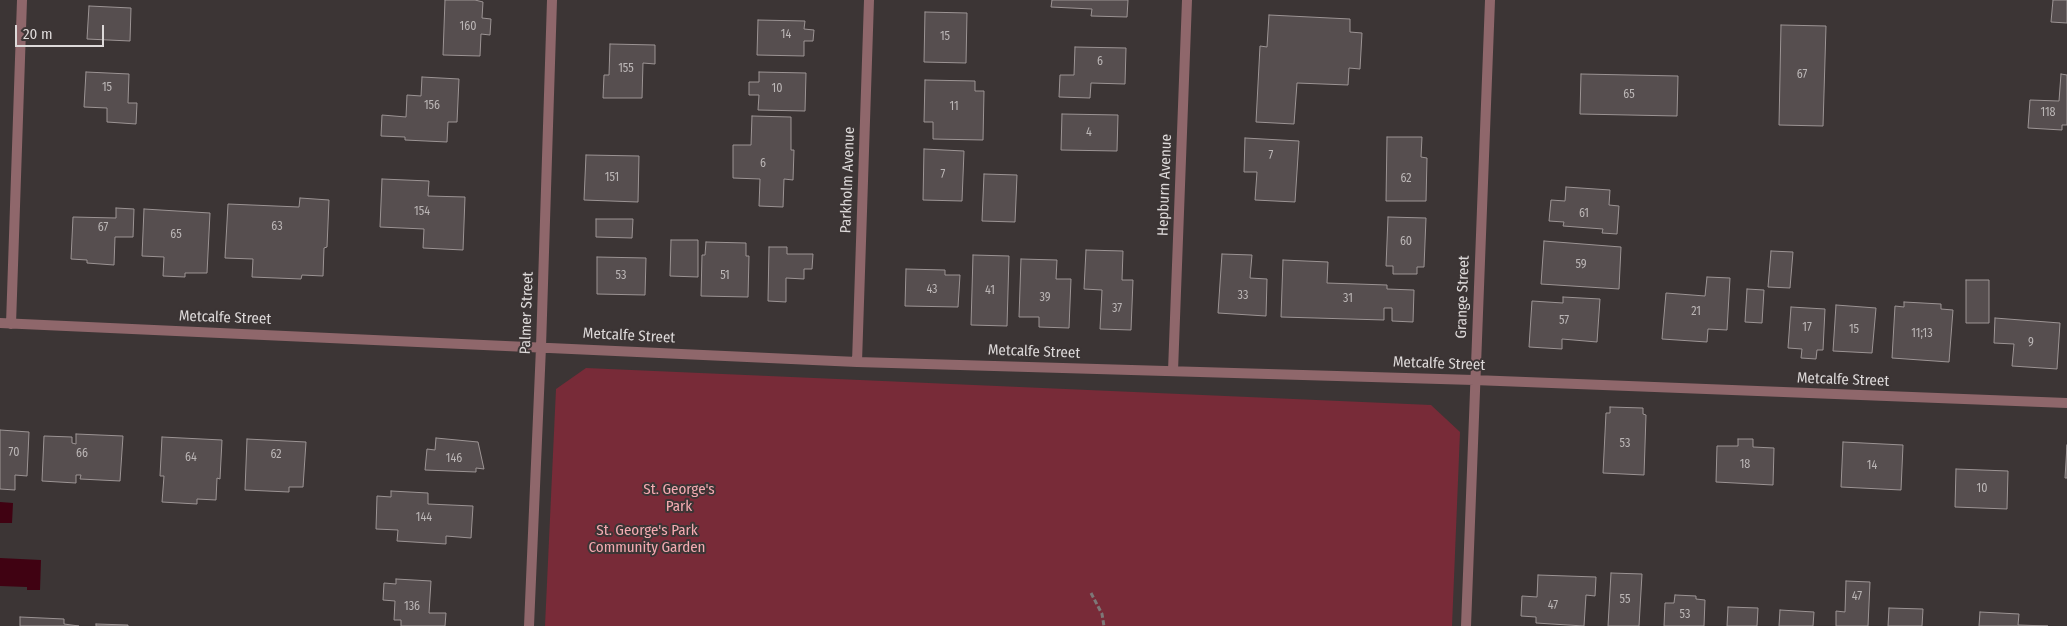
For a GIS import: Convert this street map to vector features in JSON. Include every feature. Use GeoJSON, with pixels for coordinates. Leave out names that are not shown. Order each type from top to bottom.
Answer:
{"type":"FeatureCollection","features":[{"type":"Feature","properties":{"kind":"street"},"geometry":{"type":"LineString","coordinates":[[11,324],[22,0]]}},
{"type":"Feature","properties":{"kind":"street","name":"Palmer Street"},"geometry":{"type":"LineString","coordinates":[[529,626],[541,347],[552,0]]}},
{"type":"Feature","properties":{"kind":"street","name":"Parkholm Avenue"},"geometry":{"type":"LineString","coordinates":[[857,362],[869,0]]}},
{"type":"Feature","properties":{"kind":"street","name":"Hepburn Avenue"},"geometry":{"type":"LineString","coordinates":[[1173,371],[1187,0]]}},
{"type":"Feature","properties":{"kind":"street","name":"Grange Street"},"geometry":{"type":"LineString","coordinates":[[1466,626],[1490,0]]}},
{"type":"Feature","properties":{"kind":"street","name":"Metcalfe Street"},"geometry":{"type":"LineString","coordinates":[[0,323],[857,362],[1474,380],[2067,403]]}},
{"type":"Feature","properties":{"kind":"path"},"geometry":{"type":"LineString","coordinates":[[1092,593],[1102,614],[1104,626]]}},
{"type":"Feature","properties":{"kind":"green space","name":"St. George's Park"},"geometry":{"type":"Polygon","coordinates":[[[586,368],[1431,405],[1460,432],[1452,626],[545,626],[556,389],[586,368]]]}},
{"type":"Feature","properties":{"kind":"shaded area"},"geometry":{"type":"Polygon","coordinates":[[[0,502],[13,503],[12,523],[0,523],[0,502]]]}},
{"type":"Feature","properties":{"kind":"shaded area"},"geometry":{"type":"Polygon","coordinates":[[[0,558],[41,560],[40,590],[27,590],[27,587],[0,586],[0,558]]]}},
{"type":"Feature","properties":{"kind":"building"},"geometry":{"type":"Polygon","coordinates":[[[445,0],[475,0],[483,2],[482,18],[491,19],[490,35],[481,34],[480,56],[443,55],[445,0]]]}},
{"type":"Feature","properties":{"kind":"building"},"geometry":{"type":"Polygon","coordinates":[[[1052,0],[1128,0],[1127,17],[1091,16],[1092,9],[1051,7],[1052,0]]]}},
{"type":"Feature","properties":{"kind":"building"},"geometry":{"type":"Polygon","coordinates":[[[2053,0],[2067,0],[2067,23],[2051,22],[2053,0]]]}},
{"type":"Feature","properties":{"kind":"building"},"geometry":{"type":"Polygon","coordinates":[[[89,6],[131,8],[130,41],[87,39],[89,6]]]}},
{"type":"Feature","properties":{"kind":"building"},"geometry":{"type":"Polygon","coordinates":[[[925,12],[967,13],[966,63],[924,62],[925,12]]]}},
{"type":"Feature","properties":{"kind":"building"},"geometry":{"type":"Polygon","coordinates":[[[1269,15],[1350,19],[1350,32],[1362,33],[1360,69],[1349,68],[1348,85],[1297,83],[1294,124],[1256,122],[1260,46],[1267,47],[1269,15]]]}},
{"type":"Feature","properties":{"kind":"building"},"geometry":{"type":"Polygon","coordinates":[[[758,20],[805,21],[804,29],[814,30],[813,41],[804,41],[804,56],[757,55],[758,20]]]}},
{"type":"Feature","properties":{"kind":"building"},"geometry":{"type":"Polygon","coordinates":[[[1781,25],[1826,26],[1823,126],[1779,125],[1781,25]]]}},
{"type":"Feature","properties":{"kind":"building"},"geometry":{"type":"Polygon","coordinates":[[[610,44],[655,45],[655,64],[643,63],[642,98],[603,98],[604,75],[609,75],[610,44]]]}},
{"type":"Feature","properties":{"kind":"building"},"geometry":{"type":"Polygon","coordinates":[[[1075,47],[1126,48],[1125,84],[1091,83],[1090,98],[1059,97],[1060,75],[1074,75],[1075,47]]]}},
{"type":"Feature","properties":{"kind":"building"},"geometry":{"type":"Polygon","coordinates":[[[86,72],[129,74],[128,103],[137,103],[136,124],[107,122],[107,108],[84,107],[86,72]]]}},
{"type":"Feature","properties":{"kind":"building"},"geometry":{"type":"Polygon","coordinates":[[[759,72],[806,73],[805,111],[758,110],[759,95],[749,95],[749,82],[759,82],[759,72]]]}},
{"type":"Feature","properties":{"kind":"building"},"geometry":{"type":"Polygon","coordinates":[[[1581,74],[1678,76],[1677,116],[1580,114],[1581,74]]]}},
{"type":"Feature","properties":{"kind":"building"},"geometry":{"type":"Polygon","coordinates":[[[2061,74],[2067,75],[2067,125],[2062,125],[2062,130],[2028,128],[2030,100],[2059,101],[2061,74]]]}},
{"type":"Feature","properties":{"kind":"building"},"geometry":{"type":"Polygon","coordinates":[[[422,77],[459,79],[457,122],[448,122],[447,142],[405,140],[405,137],[381,136],[382,115],[406,117],[407,95],[421,96],[422,77]]]}},
{"type":"Feature","properties":{"kind":"building"},"geometry":{"type":"Polygon","coordinates":[[[925,80],[975,81],[975,91],[984,91],[983,140],[933,139],[933,122],[924,122],[925,80]]]}},
{"type":"Feature","properties":{"kind":"building"},"geometry":{"type":"Polygon","coordinates":[[[1062,114],[1118,115],[1117,151],[1061,150],[1062,114]]]}},
{"type":"Feature","properties":{"kind":"building"},"geometry":{"type":"Polygon","coordinates":[[[752,116],[791,117],[791,150],[794,150],[793,180],[784,179],[783,207],[759,206],[760,179],[733,178],[733,145],[751,145],[752,116]]]}},
{"type":"Feature","properties":{"kind":"building"},"geometry":{"type":"Polygon","coordinates":[[[1387,137],[1422,137],[1421,157],[1427,158],[1426,201],[1386,201],[1387,137]]]}},
{"type":"Feature","properties":{"kind":"building"},"geometry":{"type":"Polygon","coordinates":[[[1245,138],[1299,141],[1295,202],[1255,200],[1257,172],[1244,172],[1245,138]]]}},
{"type":"Feature","properties":{"kind":"building"},"geometry":{"type":"Polygon","coordinates":[[[924,149],[964,151],[962,201],[923,200],[924,149]]]}},
{"type":"Feature","properties":{"kind":"building"},"geometry":{"type":"Polygon","coordinates":[[[586,155],[639,156],[638,202],[584,200],[586,155]]]}},
{"type":"Feature","properties":{"kind":"building"},"geometry":{"type":"Polygon","coordinates":[[[984,174],[1017,175],[1015,222],[982,221],[984,174]]]}},
{"type":"Feature","properties":{"kind":"building"},"geometry":{"type":"Polygon","coordinates":[[[382,179],[429,181],[428,196],[465,197],[463,250],[423,248],[424,229],[380,227],[382,179]]]}},
{"type":"Feature","properties":{"kind":"building"},"geometry":{"type":"Polygon","coordinates":[[[1566,187],[1610,190],[1609,205],[1619,206],[1617,234],[1602,233],[1603,229],[1563,226],[1564,222],[1549,221],[1551,200],[1565,201],[1566,187]]]}},
{"type":"Feature","properties":{"kind":"building"},"geometry":{"type":"Polygon","coordinates":[[[300,198],[329,200],[327,247],[324,248],[323,276],[302,275],[301,279],[252,277],[253,259],[225,258],[228,204],[299,207],[300,198]]]}},
{"type":"Feature","properties":{"kind":"building"},"geometry":{"type":"Polygon","coordinates":[[[116,208],[134,209],[133,237],[115,237],[114,265],[87,263],[87,260],[71,259],[73,217],[116,218],[116,208]]]}},
{"type":"Feature","properties":{"kind":"building"},"geometry":{"type":"Polygon","coordinates":[[[144,209],[210,213],[207,273],[185,273],[185,277],[163,276],[164,257],[142,256],[144,209]]]}},
{"type":"Feature","properties":{"kind":"building"},"geometry":{"type":"Polygon","coordinates":[[[1388,217],[1426,218],[1424,267],[1417,267],[1417,274],[1393,274],[1393,266],[1386,266],[1388,217]]]}},
{"type":"Feature","properties":{"kind":"building"},"geometry":{"type":"Polygon","coordinates":[[[596,219],[633,219],[632,238],[596,237],[596,219]]]}},
{"type":"Feature","properties":{"kind":"building"},"geometry":{"type":"Polygon","coordinates":[[[671,240],[698,240],[698,277],[670,276],[671,240]]]}},
{"type":"Feature","properties":{"kind":"building"},"geometry":{"type":"Polygon","coordinates":[[[1544,241],[1621,247],[1619,289],[1541,284],[1544,241]]]}},
{"type":"Feature","properties":{"kind":"building"},"geometry":{"type":"Polygon","coordinates":[[[706,242],[746,243],[746,256],[749,256],[748,297],[701,296],[702,255],[705,255],[706,242]]]}},
{"type":"Feature","properties":{"kind":"building"},"geometry":{"type":"Polygon","coordinates":[[[769,247],[787,247],[787,254],[813,254],[812,269],[804,269],[804,279],[786,278],[786,302],[768,301],[769,247]]]}},
{"type":"Feature","properties":{"kind":"building"},"geometry":{"type":"Polygon","coordinates":[[[1086,250],[1123,251],[1122,280],[1133,280],[1131,330],[1100,329],[1102,290],[1084,289],[1086,250]]]}},
{"type":"Feature","properties":{"kind":"building"},"geometry":{"type":"Polygon","coordinates":[[[1771,251],[1793,252],[1790,288],[1768,287],[1771,251]]]}},
{"type":"Feature","properties":{"kind":"building"},"geometry":{"type":"Polygon","coordinates":[[[1222,254],[1252,255],[1250,278],[1267,279],[1266,316],[1218,313],[1222,254]]]}},
{"type":"Feature","properties":{"kind":"building"},"geometry":{"type":"Polygon","coordinates":[[[973,255],[1009,256],[1007,326],[971,325],[973,255]]]}},
{"type":"Feature","properties":{"kind":"building"},"geometry":{"type":"Polygon","coordinates":[[[597,257],[646,258],[645,295],[597,294],[597,257]]]}},
{"type":"Feature","properties":{"kind":"building"},"geometry":{"type":"Polygon","coordinates":[[[1021,259],[1057,260],[1056,279],[1071,279],[1069,328],[1039,327],[1039,317],[1019,317],[1021,259]]]}},
{"type":"Feature","properties":{"kind":"building"},"geometry":{"type":"Polygon","coordinates":[[[1283,260],[1328,262],[1327,283],[1387,285],[1387,289],[1414,290],[1413,322],[1392,321],[1392,308],[1384,308],[1384,320],[1281,317],[1283,260]]]}},
{"type":"Feature","properties":{"kind":"building"},"geometry":{"type":"Polygon","coordinates":[[[906,269],[945,270],[945,275],[960,275],[958,307],[905,306],[906,269]]]}},
{"type":"Feature","properties":{"kind":"building"},"geometry":{"type":"Polygon","coordinates":[[[1707,277],[1730,278],[1727,330],[1708,329],[1707,342],[1662,339],[1666,293],[1705,296],[1707,277]]]}},
{"type":"Feature","properties":{"kind":"building"},"geometry":{"type":"Polygon","coordinates":[[[1966,280],[1989,280],[1989,323],[1966,323],[1966,280]]]}},
{"type":"Feature","properties":{"kind":"building"},"geometry":{"type":"Polygon","coordinates":[[[1747,289],[1764,290],[1762,323],[1745,322],[1747,289]]]}},
{"type":"Feature","properties":{"kind":"building"},"geometry":{"type":"Polygon","coordinates":[[[1563,297],[1600,299],[1597,342],[1562,339],[1562,349],[1529,347],[1532,301],[1563,303],[1563,297]]]}},
{"type":"Feature","properties":{"kind":"building"},"geometry":{"type":"Polygon","coordinates":[[[1904,302],[1941,304],[1941,309],[1953,310],[1949,362],[1892,358],[1895,306],[1904,307],[1904,302]]]}},
{"type":"Feature","properties":{"kind":"building"},"geometry":{"type":"Polygon","coordinates":[[[1836,305],[1876,308],[1872,353],[1833,351],[1836,305]]]}},
{"type":"Feature","properties":{"kind":"building"},"geometry":{"type":"Polygon","coordinates":[[[1791,307],[1825,309],[1823,350],[1817,350],[1816,359],[1801,358],[1802,349],[1788,348],[1791,307]]]}},
{"type":"Feature","properties":{"kind":"building"},"geometry":{"type":"Polygon","coordinates":[[[1995,318],[2060,323],[2057,369],[2012,366],[2014,344],[1994,343],[1995,318]]]}},
{"type":"Feature","properties":{"kind":"building"},"geometry":{"type":"Polygon","coordinates":[[[1610,407],[1643,408],[1643,414],[1646,415],[1644,475],[1603,473],[1606,413],[1610,413],[1610,407]]]}},
{"type":"Feature","properties":{"kind":"building"},"geometry":{"type":"Polygon","coordinates":[[[0,430],[29,432],[27,476],[15,475],[15,490],[0,489],[0,430]]]}},
{"type":"Feature","properties":{"kind":"building"},"geometry":{"type":"Polygon","coordinates":[[[76,434],[123,436],[120,481],[80,479],[81,475],[76,475],[76,483],[42,481],[44,436],[72,437],[72,443],[76,444],[76,434]]]}},
{"type":"Feature","properties":{"kind":"building"},"geometry":{"type":"Polygon","coordinates":[[[162,437],[222,440],[220,479],[217,478],[216,500],[197,499],[197,504],[162,502],[164,476],[160,476],[162,437]]]}},
{"type":"Feature","properties":{"kind":"building"},"geometry":{"type":"Polygon","coordinates":[[[436,438],[478,442],[484,469],[476,468],[476,472],[425,470],[427,449],[435,450],[436,438]]]}},
{"type":"Feature","properties":{"kind":"building"},"geometry":{"type":"Polygon","coordinates":[[[247,439],[306,442],[303,487],[289,487],[289,492],[245,490],[247,439]]]}},
{"type":"Feature","properties":{"kind":"building"},"geometry":{"type":"Polygon","coordinates":[[[1738,439],[1753,439],[1753,447],[1774,448],[1773,485],[1716,482],[1717,446],[1738,446],[1738,439]]]}},
{"type":"Feature","properties":{"kind":"building"},"geometry":{"type":"Polygon","coordinates":[[[1843,442],[1903,445],[1901,490],[1841,487],[1843,442]]]}},
{"type":"Feature","properties":{"kind":"building"},"geometry":{"type":"Polygon","coordinates":[[[2067,445],[2067,478],[2065,478],[2067,445]]]}},
{"type":"Feature","properties":{"kind":"building"},"geometry":{"type":"Polygon","coordinates":[[[1956,469],[2008,471],[2007,509],[1955,507],[1956,469]]]}},
{"type":"Feature","properties":{"kind":"building"},"geometry":{"type":"Polygon","coordinates":[[[391,491],[428,493],[428,504],[473,506],[471,538],[446,536],[446,544],[397,541],[398,530],[376,529],[377,496],[391,497],[391,491]]]}},
{"type":"Feature","properties":{"kind":"building"},"geometry":{"type":"Polygon","coordinates":[[[1611,573],[1642,574],[1639,626],[1608,626],[1611,573]]]}},
{"type":"Feature","properties":{"kind":"building"},"geometry":{"type":"Polygon","coordinates":[[[1538,575],[1596,577],[1595,596],[1586,595],[1584,626],[1536,623],[1536,617],[1521,616],[1522,596],[1537,597],[1538,575]]]}},
{"type":"Feature","properties":{"kind":"building"},"geometry":{"type":"Polygon","coordinates":[[[396,579],[431,581],[429,613],[446,613],[445,626],[401,626],[401,620],[394,620],[395,601],[383,600],[384,583],[396,584],[396,579]]]}},
{"type":"Feature","properties":{"kind":"building"},"geometry":{"type":"Polygon","coordinates":[[[1846,581],[1870,582],[1868,626],[1836,626],[1836,611],[1845,612],[1846,581]]]}},
{"type":"Feature","properties":{"kind":"building"},"geometry":{"type":"Polygon","coordinates":[[[1675,595],[1696,596],[1696,599],[1705,600],[1704,626],[1664,626],[1665,603],[1674,603],[1675,595]]]}},
{"type":"Feature","properties":{"kind":"building"},"geometry":{"type":"Polygon","coordinates":[[[1728,607],[1758,608],[1757,626],[1727,626],[1728,607]]]}},
{"type":"Feature","properties":{"kind":"building"},"geometry":{"type":"Polygon","coordinates":[[[1889,608],[1923,609],[1922,626],[1888,626],[1889,608]]]}},
{"type":"Feature","properties":{"kind":"building"},"geometry":{"type":"Polygon","coordinates":[[[1780,610],[1814,612],[1813,626],[1779,626],[1780,610]]]}},
{"type":"Feature","properties":{"kind":"building"},"geometry":{"type":"Polygon","coordinates":[[[1980,612],[2019,614],[2018,625],[2048,626],[1979,626],[1980,612]]]}},
{"type":"Feature","properties":{"kind":"building"},"geometry":{"type":"Polygon","coordinates":[[[20,617],[64,619],[64,624],[79,626],[20,626],[20,617]]]}},
{"type":"Feature","properties":{"kind":"building"},"geometry":{"type":"Polygon","coordinates":[[[96,624],[128,625],[128,626],[96,626],[96,624]]]}},
{"type":"Feature","properties":{"kind":"park label","name":"St. George's Park Community Garden"},"geometry":{"type":"Point","coordinates":[647,540]}}]}
